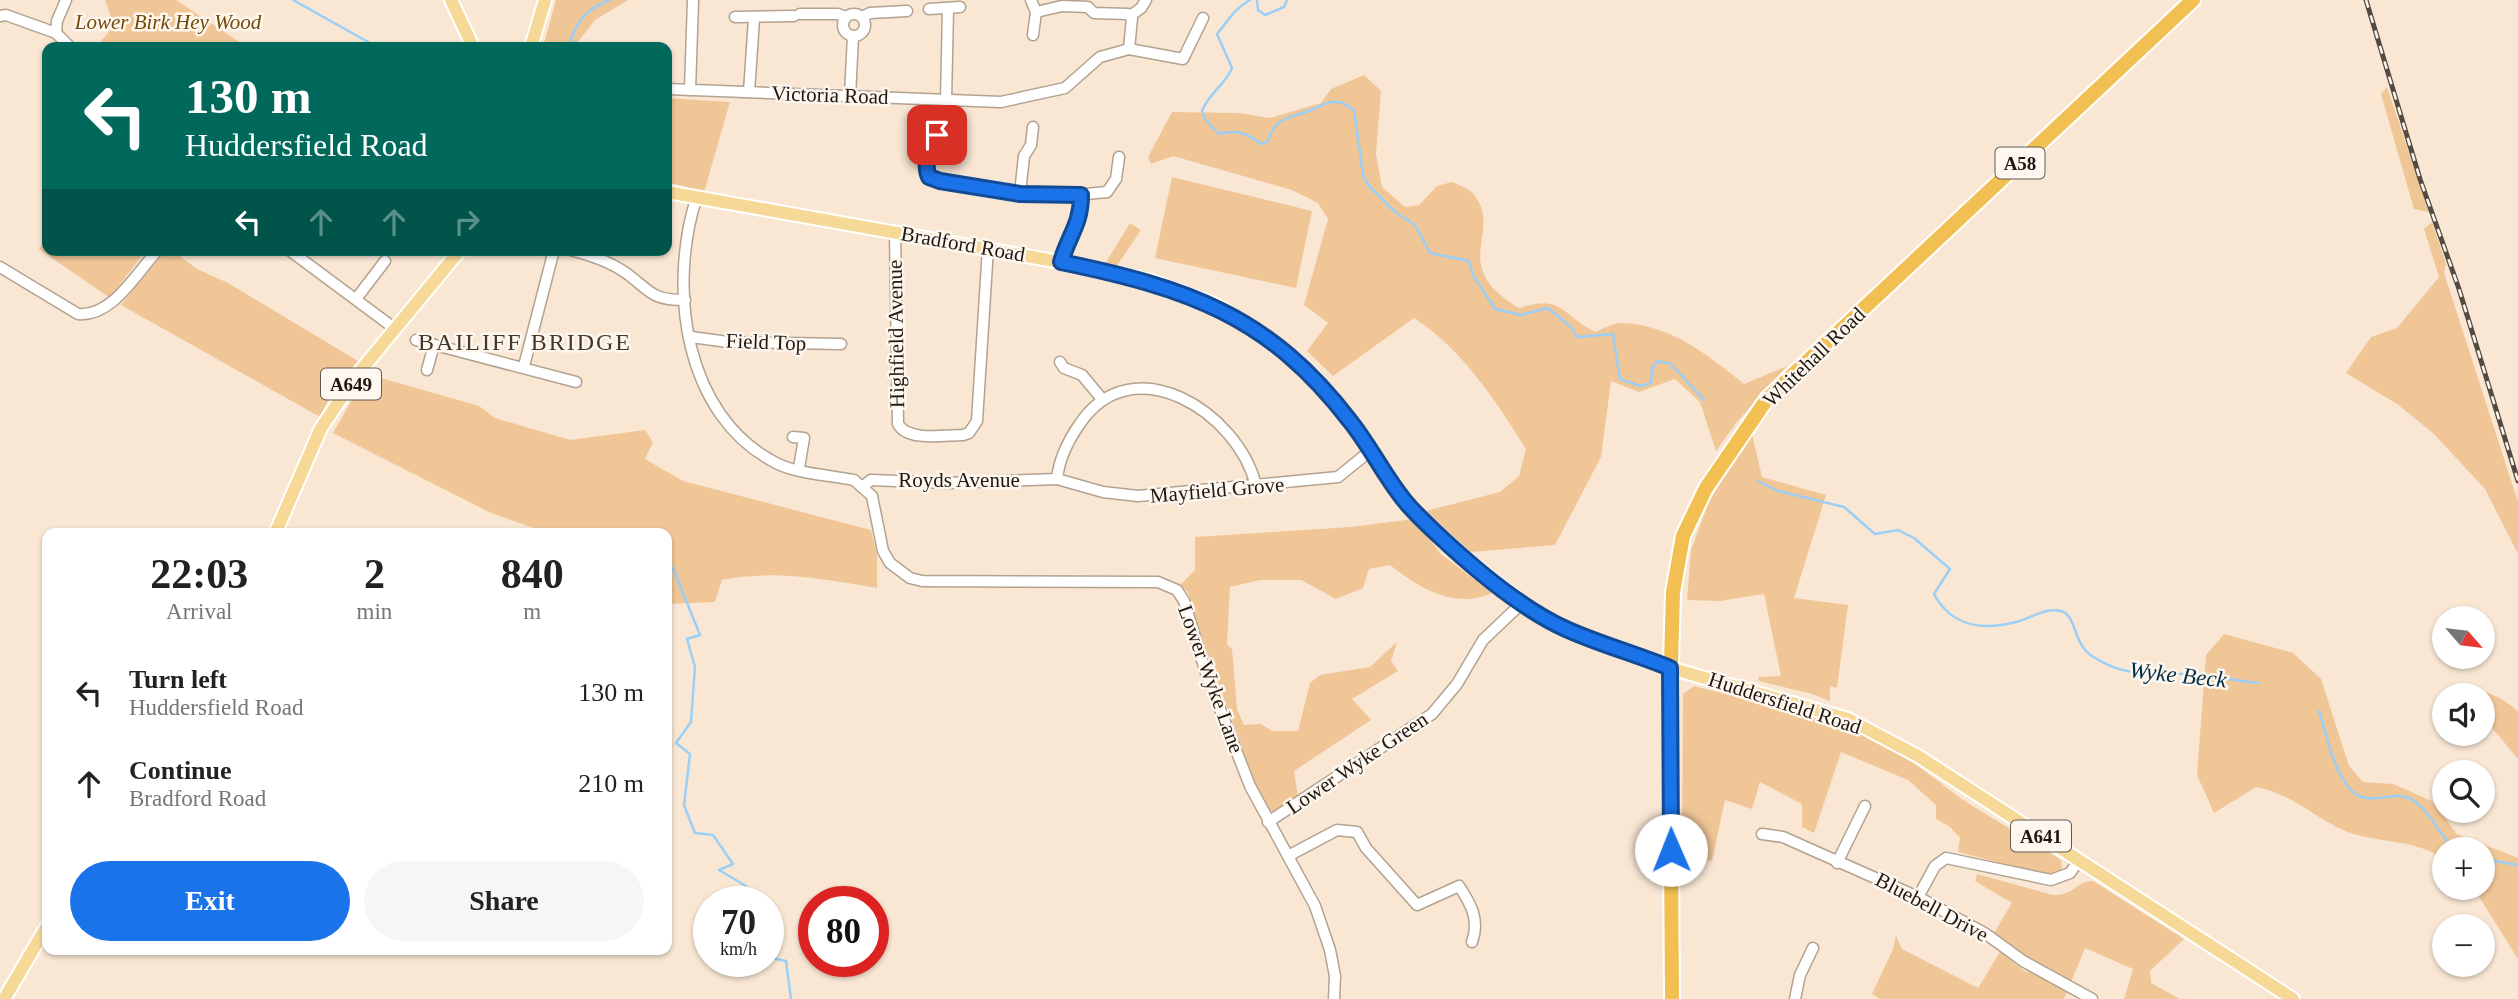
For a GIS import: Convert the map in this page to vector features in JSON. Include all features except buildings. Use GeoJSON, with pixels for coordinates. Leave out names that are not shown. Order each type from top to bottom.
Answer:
{"type":"FeatureCollection","features":[{"type":"Feature","properties":{"kind":"highway","name":"Whitehall Road"},"geometry":{"type":"LineString","coordinates":[[1672,999],[1670,668],[1673,592],[1683,536],[1713,477],[1767,399],[2193,0]]}},
{"type":"Feature","properties":{"kind":"main road"},"geometry":{"type":"LineString","coordinates":[[451,0],[471,42]]}},
{"type":"Feature","properties":{"kind":"main road"},"geometry":{"type":"LineString","coordinates":[[532,42],[541,2]]}},
{"type":"Feature","properties":{"kind":"main road","name":"Bradford Road"},"geometry":{"type":"LineString","coordinates":[[672,193],[1061,262],[1151,281],[1216,306],[1269,339],[1314,377],[1417,513]]}},
{"type":"Feature","properties":{"kind":"main road","name":"A649"},"geometry":{"type":"LineString","coordinates":[[278,528],[321,428],[394,328],[455,256]]}},
{"type":"Feature","properties":{"kind":"main road","name":"Huddersfield Road"},"geometry":{"type":"LineString","coordinates":[[1417,513],[1451,546],[1522,603],[1565,629],[1670,668],[1848,719],[1919,756],[2293,999]]}},
{"type":"Feature","properties":{"kind":"main road"},"geometry":{"type":"LineString","coordinates":[[4,999],[42,934]]}},
{"type":"Feature","properties":{"kind":"street"},"geometry":{"type":"LineString","coordinates":[[56,33],[57,21],[66,0]]}},
{"type":"Feature","properties":{"kind":"street"},"geometry":{"type":"LineString","coordinates":[[690,90],[693,0]]}},
{"type":"Feature","properties":{"kind":"street"},"geometry":{"type":"LineString","coordinates":[[1031,0],[1036,12],[1033,35]]}},
{"type":"Feature","properties":{"kind":"street"},"geometry":{"type":"LineString","coordinates":[[1036,12],[1062,6],[1088,7],[1094,13],[1130,16],[1142,8],[1146,0]]}},
{"type":"Feature","properties":{"kind":"street"},"geometry":{"type":"LineString","coordinates":[[929,9],[960,6]]}},
{"type":"Feature","properties":{"kind":"street"},"geometry":{"type":"LineString","coordinates":[[946,100],[949,53],[945,42],[948,9]]}},
{"type":"Feature","properties":{"kind":"street"},"geometry":{"type":"LineString","coordinates":[[853,36],[843,27],[846,17],[852,14],[862,17],[870,13],[907,11]]}},
{"type":"Feature","properties":{"kind":"street"},"geometry":{"type":"LineString","coordinates":[[735,18],[838,14],[846,17]]}},
{"type":"Feature","properties":{"kind":"street"},"geometry":{"type":"LineString","coordinates":[[0,16],[6,15],[56,33],[65,42]]}},
{"type":"Feature","properties":{"kind":"street"},"geometry":{"type":"LineString","coordinates":[[1129,49],[1130,16]]}},
{"type":"Feature","properties":{"kind":"street"},"geometry":{"type":"LineString","coordinates":[[853,36],[864,30],[862,17]]}},
{"type":"Feature","properties":{"kind":"street","name":"Victoria Road"},"geometry":{"type":"LineString","coordinates":[[672,89],[1001,102],[1065,88],[1100,57],[1129,49],[1183,59],[1203,18]]}},
{"type":"Feature","properties":{"kind":"street"},"geometry":{"type":"LineString","coordinates":[[749,92],[754,19]]}},
{"type":"Feature","properties":{"kind":"street"},"geometry":{"type":"LineString","coordinates":[[850,96],[853,36]]}},
{"type":"Feature","properties":{"kind":"street"},"geometry":{"type":"LineString","coordinates":[[1020,194],[1024,156],[1031,145],[1033,127]]}},
{"type":"Feature","properties":{"kind":"street"},"geometry":{"type":"LineString","coordinates":[[937,135],[930,146],[925,170],[929,177],[1020,194],[1081,195],[1107,192],[1113,187],[1119,157]]}},
{"type":"Feature","properties":{"kind":"street"},"geometry":{"type":"LineString","coordinates":[[1061,262],[1067,239],[1079,224],[1081,195]]}},
{"type":"Feature","properties":{"kind":"street"},"geometry":{"type":"LineString","coordinates":[[696,199],[690,218],[685,300],[702,384],[727,426],[749,446],[778,464],[854,480],[862,487]]}},
{"type":"Feature","properties":{"kind":"street","name":"Highfield Avenue"},"geometry":{"type":"LineString","coordinates":[[895,232],[898,424],[900,429],[914,434],[963,435],[974,428],[980,380],[988,248]]}},
{"type":"Feature","properties":{"kind":"street"},"geometry":{"type":"LineString","coordinates":[[0,267],[78,314],[93,315],[112,304],[154,256]]}},
{"type":"Feature","properties":{"kind":"street"},"geometry":{"type":"LineString","coordinates":[[297,256],[394,328]]}},
{"type":"Feature","properties":{"kind":"street"},"geometry":{"type":"LineString","coordinates":[[524,366],[552,256]]}},
{"type":"Feature","properties":{"kind":"street"},"geometry":{"type":"LineString","coordinates":[[588,256],[626,273],[651,295],[667,300],[685,300]]}},
{"type":"Feature","properties":{"kind":"street"},"geometry":{"type":"LineString","coordinates":[[356,299],[385,261]]}},
{"type":"Feature","properties":{"kind":"street","name":"Field Top"},"geometry":{"type":"LineString","coordinates":[[691,337],[727,342],[841,344]]}},
{"type":"Feature","properties":{"kind":"street"},"geometry":{"type":"LineString","coordinates":[[415,340],[524,366],[576,382]]}},
{"type":"Feature","properties":{"kind":"street"},"geometry":{"type":"LineString","coordinates":[[427,370],[434,345]]}},
{"type":"Feature","properties":{"kind":"street"},"geometry":{"type":"LineString","coordinates":[[1060,362],[1064,368],[1082,375],[1102,399]]}},
{"type":"Feature","properties":{"kind":"street"},"geometry":{"type":"LineString","coordinates":[[1057,479],[1058,464],[1085,415],[1102,399],[1120,390],[1149,386],[1178,395],[1230,436],[1254,477],[1256,486]]}},
{"type":"Feature","properties":{"kind":"street"},"geometry":{"type":"LineString","coordinates":[[799,468],[803,438]]}},
{"type":"Feature","properties":{"kind":"street","name":"Mayfield Grove"},"geometry":{"type":"LineString","coordinates":[[1057,479],[1102,492],[1138,496],[1256,486],[1338,477],[1370,451]]}},
{"type":"Feature","properties":{"kind":"street","name":"Royds Avenue"},"geometry":{"type":"LineString","coordinates":[[862,487],[871,480],[947,482],[1057,479]]}},
{"type":"Feature","properties":{"kind":"street","name":"Lower Wyke Lane"},"geometry":{"type":"LineString","coordinates":[[862,487],[872,496],[883,551],[890,563],[909,578],[922,581],[1158,582],[1177,590],[1184,601],[1206,673],[1250,786],[1315,906],[1330,950],[1335,976],[1334,999]]}},
{"type":"Feature","properties":{"kind":"street","name":"Lower Wyke Green"},"geometry":{"type":"LineString","coordinates":[[1268,822],[1432,714],[1457,684],[1483,640],[1522,603]]}},
{"type":"Feature","properties":{"kind":"street"},"geometry":{"type":"LineString","coordinates":[[1838,863],[1865,806]]}},
{"type":"Feature","properties":{"kind":"street"},"geometry":{"type":"LineString","coordinates":[[1288,856],[1337,830],[1357,832],[1366,848],[1417,905],[1459,886],[1473,906],[1476,931],[1472,942]]}},
{"type":"Feature","properties":{"kind":"street","name":"Bluebell Drive"},"geometry":{"type":"LineString","coordinates":[[1762,834],[1783,837],[1918,897],[1986,934],[2023,961],[2085,992],[2092,999]]}},
{"type":"Feature","properties":{"kind":"street"},"geometry":{"type":"LineString","coordinates":[[1918,897],[1935,866],[1947,858],[2051,880],[2070,873],[2079,860]]}},
{"type":"Feature","properties":{"kind":"street"},"geometry":{"type":"LineString","coordinates":[[1795,999],[1800,975],[1813,948]]}},
{"type":"Feature","properties":{"kind":"green space","name":"Lower Birk Hey Wood"},"geometry":{"type":"Polygon","coordinates":[[[105,0],[176,0],[239,42],[100,42],[114,26],[105,0]]]}},
{"type":"Feature","properties":{"kind":"green space"},"geometry":{"type":"Polygon","coordinates":[[[556,0],[628,0],[595,20],[578,42],[544,42],[556,0]]]}},
{"type":"Feature","properties":{"kind":"green space"},"geometry":{"type":"Polygon","coordinates":[[[1364,75],[1381,91],[1376,154],[1382,187],[1405,207],[1419,205],[1437,186],[1452,182],[1471,191],[1482,210],[1484,223],[1480,250],[1486,278],[1498,292],[1519,308],[1533,304],[1553,305],[1595,332],[1621,323],[1656,329],[1702,352],[1744,384],[1787,366],[1737,422],[1716,451],[1700,402],[1675,379],[1639,392],[1611,381],[1601,457],[1555,545],[1471,552],[1426,511],[1500,492],[1519,476],[1526,449],[1477,377],[1448,345],[1414,318],[1333,376],[1307,351],[1328,323],[1304,305],[1328,219],[1318,203],[1292,190],[1173,156],[1151,164],[1148,157],[1172,112],[1239,113],[1270,118],[1321,103],[1331,89],[1364,75]]]}},
{"type":"Feature","properties":{"kind":"green space"},"geometry":{"type":"Polygon","coordinates":[[[2387,87],[2429,212],[2414,209],[2381,94],[2387,87]]]}},
{"type":"Feature","properties":{"kind":"green space"},"geometry":{"type":"Polygon","coordinates":[[[672,98],[730,102],[704,192],[672,183],[672,98]]]}},
{"type":"Feature","properties":{"kind":"green space"},"geometry":{"type":"Polygon","coordinates":[[[1172,177],[1312,211],[1296,288],[1155,258],[1172,177]]]}},
{"type":"Feature","properties":{"kind":"green space"},"geometry":{"type":"Polygon","coordinates":[[[2432,222],[2446,264],[2444,273],[2518,502],[2518,554],[2485,489],[2433,433],[2397,404],[2346,373],[2371,337],[2397,328],[2439,277],[2424,229],[2432,222]]]}},
{"type":"Feature","properties":{"kind":"green space"},"geometry":{"type":"Polygon","coordinates":[[[1130,223],[1141,230],[1116,267],[1105,264],[1130,223]]]}},
{"type":"Feature","properties":{"kind":"green space"},"geometry":{"type":"Polygon","coordinates":[[[49,256],[142,256],[110,298],[49,256]]]}},
{"type":"Feature","properties":{"kind":"green space"},"geometry":{"type":"Polygon","coordinates":[[[161,256],[180,256],[197,269],[228,283],[358,361],[333,390],[320,417],[121,305],[161,256]]]}},
{"type":"Feature","properties":{"kind":"green space"},"geometry":{"type":"Polygon","coordinates":[[[367,374],[479,406],[495,418],[570,440],[645,430],[653,442],[645,459],[683,481],[871,530],[877,555],[877,588],[800,577],[760,575],[722,580],[715,602],[672,604],[672,528],[534,528],[491,513],[333,433],[367,374]]]}},
{"type":"Feature","properties":{"kind":"green space"},"geometry":{"type":"Polygon","coordinates":[[[1752,434],[1762,477],[1826,495],[1794,598],[1848,605],[1837,688],[1830,686],[1830,701],[1759,681],[1758,677],[1781,676],[1764,594],[1720,601],[1687,600],[1691,550],[1709,501],[1752,434]]]}},
{"type":"Feature","properties":{"kind":"green space"},"geometry":{"type":"Polygon","coordinates":[[[1414,519],[1441,554],[1492,593],[1478,598],[1451,598],[1425,588],[1390,565],[1369,569],[1363,588],[1336,599],[1301,580],[1260,580],[1230,587],[1227,644],[1232,649],[1237,709],[1244,725],[1261,724],[1272,731],[1298,731],[1310,683],[1320,675],[1370,667],[1397,642],[1391,661],[1398,671],[1352,699],[1371,720],[1294,771],[1298,797],[1278,811],[1266,811],[1203,643],[1188,592],[1180,585],[1195,570],[1195,537],[1350,527],[1414,519]]]}},
{"type":"Feature","properties":{"kind":"green space"},"geometry":{"type":"Polygon","coordinates":[[[2224,634],[2293,653],[2321,679],[2349,766],[2363,782],[2393,784],[2432,801],[2432,823],[2449,823],[2457,834],[2465,837],[2432,837],[2432,852],[2410,845],[2368,838],[2343,830],[2280,794],[2256,787],[2214,813],[2197,775],[2206,655],[2224,634]]]}},
{"type":"Feature","properties":{"kind":"green space"},"geometry":{"type":"Polygon","coordinates":[[[1694,686],[1829,720],[1870,738],[1917,765],[1963,800],[2061,860],[2062,868],[2056,876],[2049,875],[1958,852],[1960,838],[1950,827],[1936,819],[1936,805],[1908,780],[1841,752],[1814,833],[1802,827],[1802,804],[1760,782],[1752,809],[1725,800],[1712,861],[1682,854],[1683,694],[1694,686]]]}},
{"type":"Feature","properties":{"kind":"green space"},"geometry":{"type":"Polygon","coordinates":[[[2495,696],[2518,712],[2518,759],[2495,731],[2495,696]]]}},
{"type":"Feature","properties":{"kind":"green space"},"geometry":{"type":"Polygon","coordinates":[[[2495,849],[2518,858],[2518,959],[2495,922],[2495,914],[2490,914],[2481,900],[2495,900],[2495,849]]]}},
{"type":"Feature","properties":{"kind":"green space"},"geometry":{"type":"Polygon","coordinates":[[[1977,874],[2053,895],[2066,893],[2083,883],[2093,881],[2184,939],[2150,971],[2151,983],[2180,999],[2124,999],[2133,969],[2085,948],[2064,999],[1880,999],[1872,994],[1893,949],[1896,936],[1902,949],[1978,988],[2000,952],[2026,972],[2039,972],[1994,933],[2012,903],[1975,881],[1977,874]]]}},
{"type":"Feature","properties":{"kind":"waterway"},"geometry":{"type":"LineString","coordinates":[[293,0],[368,42]]}},
{"type":"Feature","properties":{"kind":"waterway"},"geometry":{"type":"LineString","coordinates":[[571,42],[582,18],[593,8],[609,0]]}},
{"type":"Feature","properties":{"kind":"waterway","name":"Wyke Beck"},"geometry":{"type":"LineString","coordinates":[[1250,0],[1236,11],[1217,34],[1232,68],[1202,111],[1205,119],[1219,134],[1241,133],[1261,144],[1268,141],[1275,127],[1285,119],[1330,102],[1347,105],[1354,110],[1363,174],[1368,185],[1395,212],[1415,225],[1430,253],[1469,261],[1473,275],[1495,309],[1521,315],[1548,308],[1572,328],[1577,337],[1613,334],[1620,379],[1640,386],[1651,383],[1652,369],[1657,361],[1671,364],[1704,400]]}},
{"type":"Feature","properties":{"kind":"waterway"},"geometry":{"type":"LineString","coordinates":[[1257,0],[1258,10],[1265,15],[1284,7],[1287,0]]}},
{"type":"Feature","properties":{"kind":"waterway","name":"Wyke Beck"},"geometry":{"type":"LineString","coordinates":[[1758,481],[1778,491],[1844,507],[1875,534],[1898,530],[1914,538],[1950,569],[1934,594],[1941,605],[1958,619],[1980,626],[1991,626],[2016,622],[2049,610],[2061,611],[2070,618],[2086,650],[2115,668],[2258,683]]}},
{"type":"Feature","properties":{"kind":"waterway"},"geometry":{"type":"LineString","coordinates":[[673,568],[700,635],[687,639],[695,667],[691,722],[676,743],[690,754],[684,805],[695,833],[713,835],[733,864],[719,870],[746,886]]}},
{"type":"Feature","properties":{"kind":"waterway","name":"Wyke Beck"},"geometry":{"type":"LineString","coordinates":[[2319,711],[2335,762],[2348,786],[2356,794],[2366,798],[2398,796],[2411,799],[2424,809],[2444,837]]}},
{"type":"Feature","properties":{"kind":"waterway","name":"Wyke Beck"},"geometry":{"type":"LineString","coordinates":[[2495,861],[2518,865]]}},
{"type":"Feature","properties":{"kind":"waterway"},"geometry":{"type":"LineString","coordinates":[[784,961],[791,999]]}},
{"type":"Feature","properties":{"kind":"railway"},"geometry":{"type":"LineString","coordinates":[[2366,0],[2420,179],[2459,289],[2518,481]]}},
{"type":"Feature","properties":{"kind":"district","name":"BAILIFF BRIDGE"},"geometry":{"type":"Point","coordinates":[525,342]}},
{"type":"Feature","properties":{"kind":"route"},"geometry":{"type":"LineString","coordinates":[[937,135],[930,146],[925,170],[929,177],[1020,194],[1081,195],[1079,224],[1067,239],[1061,262],[1151,281],[1216,306],[1269,339],[1314,377],[1352,423],[1405,501],[1451,546],[1522,603],[1565,629],[1670,668],[1671,850]]}}]}
